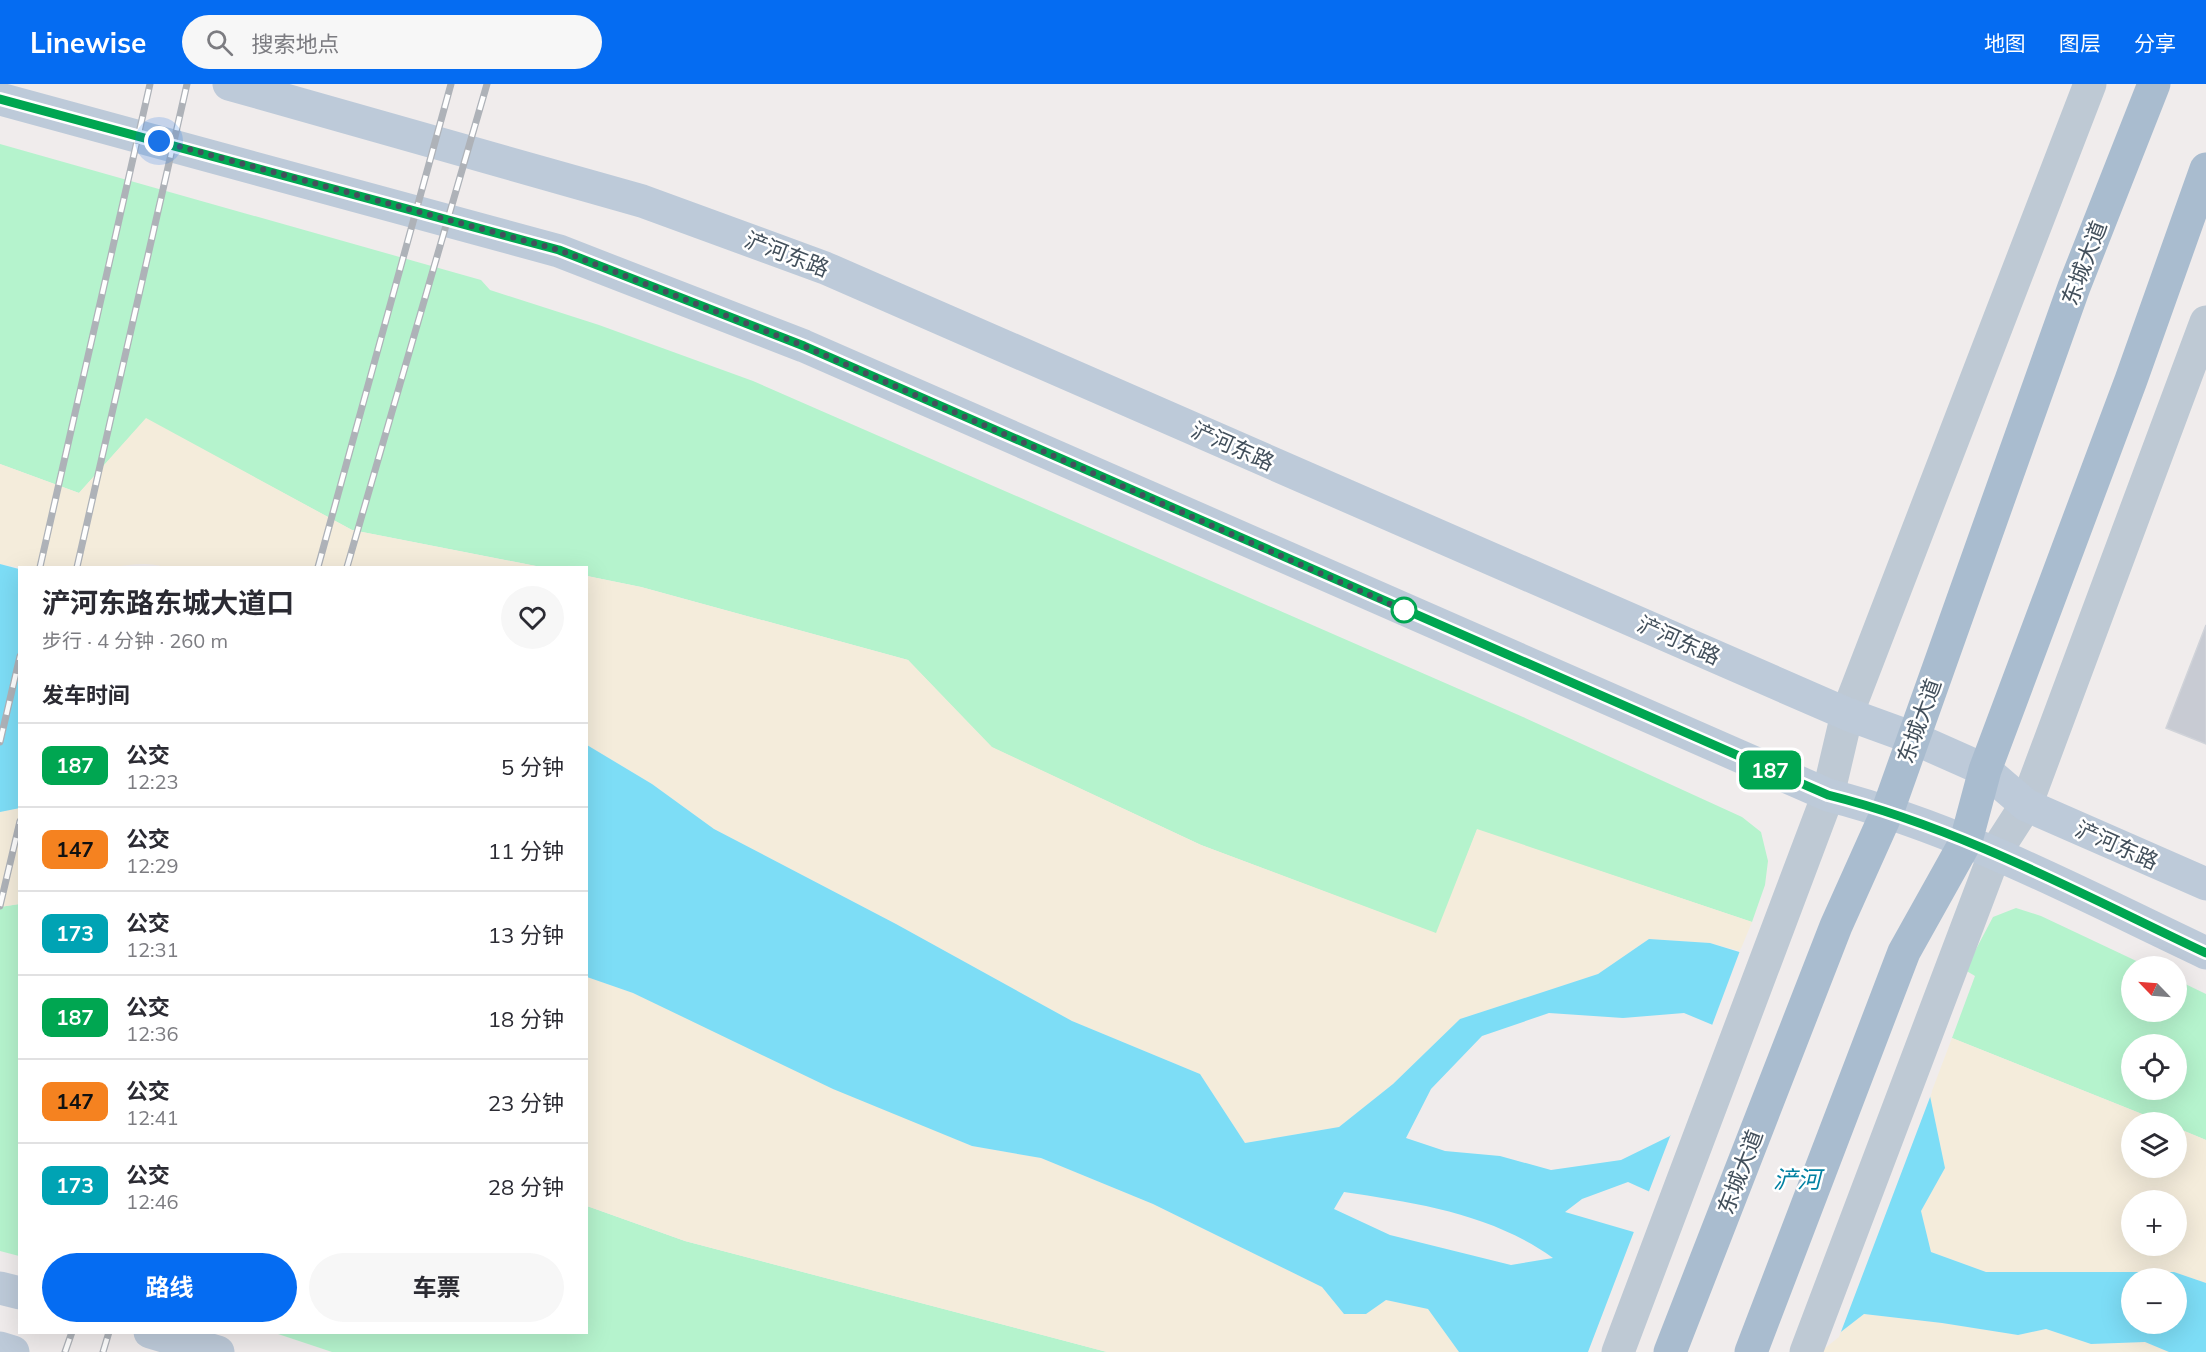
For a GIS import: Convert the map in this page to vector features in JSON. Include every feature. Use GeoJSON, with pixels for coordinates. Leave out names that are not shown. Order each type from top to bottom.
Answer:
{"type":"FeatureCollection","features":[{"type":"Feature","properties":{"kind":"main road","name":"浐河东路"},"geometry":{"type":"LineString","coordinates":[[229,84],[642,201],[825,268],[1847,714],[1913,738],[1985,770],[2026,805],[2206,884]]}},
{"type":"Feature","properties":{"kind":"main road","name":"东城大道"},"geometry":{"type":"LineString","coordinates":[[1671,1352],[1836,926],[1888,810],[2074,287],[2154,84]]}},
{"type":"Feature","properties":{"kind":"main road"},"geometry":{"type":"LineString","coordinates":[[0,99],[559,250],[804,346],[1828,795],[1888,810],[1981,847],[2206,953]]}},
{"type":"Feature","properties":{"kind":"main road"},"geometry":{"type":"LineString","coordinates":[[1751,1352],[1904,952],[1981,847],[1985,770],[2131,380],[2206,169]]}},
{"type":"Feature","properties":{"kind":"main road"},"geometry":{"type":"LineString","coordinates":[[0,1288],[18,1292]]}},
{"type":"Feature","properties":{"kind":"main road"},"geometry":{"type":"LineString","coordinates":[[157,1334],[218,1352]]}},
{"type":"Feature","properties":{"kind":"main road"},"geometry":{"type":"LineString","coordinates":[[0,1348],[13,1352]]}},
{"type":"Feature","properties":{"kind":"street"},"geometry":{"type":"LineString","coordinates":[[1618,1352],[1828,795],[1847,714],[2090,84]]}},
{"type":"Feature","properties":{"kind":"street"},"geometry":{"type":"LineString","coordinates":[[1806,1352],[1948,977],[1981,847],[2026,805],[2206,322]]}},
{"type":"Feature","properties":{"kind":"green space"},"geometry":{"type":"Polygon","coordinates":[[[0,144],[481,280],[490,290],[599,325],[753,381],[1523,717],[1742,817],[1761,832],[1768,861],[1765,885],[1752,922],[1477,830],[1437,934],[1201,845],[991,747],[908,660],[641,587],[588,576],[588,566],[536,566],[352,530],[146,419],[79,493],[0,464],[0,144]]]}},
{"type":"Feature","properties":{"kind":"green space"},"geometry":{"type":"Polygon","coordinates":[[[18,904],[18,1256],[0,1251],[0,907],[18,904]]]}},
{"type":"Feature","properties":{"kind":"green space"},"geometry":{"type":"Polygon","coordinates":[[[2016,908],[2041,916],[2126,956],[2121,956],[2121,1022],[2187,1022],[2187,985],[2206,994],[2206,1140],[2187,1132],[2187,1112],[2137,1112],[1952,1038],[1975,976],[1965,970],[1993,917],[2016,908]]]}},
{"type":"Feature","properties":{"kind":"green space"},"geometry":{"type":"Polygon","coordinates":[[[588,1206],[685,1241],[1107,1352],[332,1352],[278,1334],[588,1334],[588,1206]]]}},
{"type":"Feature","properties":{"kind":"sand"},"geometry":{"type":"Polygon","coordinates":[[[146,418],[352,530],[536,566],[160,566],[144,564],[18,567],[0,564],[0,464],[79,493],[146,418]]]}},
{"type":"Feature","properties":{"kind":"sand"},"geometry":{"type":"Polygon","coordinates":[[[588,576],[641,587],[908,660],[992,747],[1201,845],[1436,933],[1477,829],[1752,922],[1740,951],[1710,943],[1649,939],[1598,974],[1460,1019],[1393,1084],[1339,1127],[1245,1143],[1200,1074],[1072,1021],[896,924],[714,829],[652,784],[588,746],[588,576]]]}},
{"type":"Feature","properties":{"kind":"sand"},"geometry":{"type":"Polygon","coordinates":[[[18,808],[18,904],[0,907],[0,812],[18,808]]]}},
{"type":"Feature","properties":{"kind":"sand"},"geometry":{"type":"Polygon","coordinates":[[[588,977],[633,993],[971,1146],[1041,1158],[1153,1204],[1322,1287],[1344,1314],[1366,1314],[1386,1300],[1429,1309],[1459,1352],[1107,1352],[685,1241],[588,1206],[588,977]]]}},
{"type":"Feature","properties":{"kind":"sand"},"geometry":{"type":"Polygon","coordinates":[[[1952,1038],[2137,1112],[2121,1112],[2121,1178],[2187,1178],[2187,1132],[2206,1140],[2206,1283],[2187,1276],[2187,1268],[2121,1268],[2121,1272],[1986,1272],[1931,1252],[1921,1211],[1945,1168],[1930,1096],[1952,1038]]]}},
{"type":"Feature","properties":{"kind":"sand"},"geometry":{"type":"Polygon","coordinates":[[[1864,1314],[2018,1335],[2046,1329],[2091,1344],[2145,1342],[2169,1352],[1815,1352],[1864,1314]]]}},
{"type":"Feature","properties":{"kind":"water"},"geometry":{"type":"Polygon","coordinates":[[[0,564],[18,569],[18,808],[0,812],[0,564]]]}},
{"type":"Feature","properties":{"kind":"water","name":"浐河"},"geometry":{"type":"Polygon","coordinates":[[[588,746],[652,784],[714,829],[896,924],[1072,1021],[1200,1074],[1245,1143],[1339,1127],[1393,1084],[1460,1019],[1598,974],[1649,939],[1710,943],[1759,958],[1930,1096],[1945,1168],[1921,1211],[1931,1252],[1986,1272],[2121,1272],[2121,1334],[2187,1334],[2187,1276],[2206,1283],[2206,1352],[2169,1352],[2145,1342],[2091,1344],[2046,1329],[2018,1335],[1864,1314],[1815,1352],[1459,1352],[1428,1309],[1386,1300],[1366,1314],[1344,1314],[1322,1287],[1153,1204],[1041,1158],[972,1146],[833,1089],[633,993],[588,977],[588,746]],[[1549,1013],[1482,1036],[1431,1089],[1406,1138],[1445,1151],[1500,1156],[1551,1170],[1621,1160],[1670,1136],[1713,1077],[1732,1033],[1684,1013],[1623,1018],[1549,1013]],[[1628,1182],[1582,1199],[1565,1212],[1644,1235],[1670,1201],[1628,1182]],[[1344,1192],[1334,1209],[1390,1235],[1511,1265],[1553,1258],[1530,1243],[1479,1221],[1399,1201],[1344,1192]]]}},
{"type":"Feature","properties":{"kind":"pier"},"geometry":{"type":"Polygon","coordinates":[[[1741,948],[1761,955],[1802,981],[1866,1014],[1917,1061],[1932,1092],[1839,1337],[1820,1352],[1588,1352],[1635,1229],[1643,1232],[1665,1202],[1648,1194],[1674,1126],[1711,1075],[1728,1035],[1711,1028],[1741,948]]]}},
{"type":"Feature","properties":{"kind":"building"},"geometry":{"type":"Polygon","coordinates":[[[2206,625],[2206,744],[2166,728],[2206,625]]]}},
{"type":"Feature","properties":{"kind":"railway"},"geometry":{"type":"LineString","coordinates":[[40,566],[150,84]]}},
{"type":"Feature","properties":{"kind":"railway"},"geometry":{"type":"LineString","coordinates":[[77,566],[187,84]]}},
{"type":"Feature","properties":{"kind":"railway"},"geometry":{"type":"LineString","coordinates":[[318,566],[451,84]]}},
{"type":"Feature","properties":{"kind":"railway"},"geometry":{"type":"LineString","coordinates":[[347,566],[487,84]]}},
{"type":"Feature","properties":{"kind":"railway"},"geometry":{"type":"LineString","coordinates":[[0,742],[18,665]]}},
{"type":"Feature","properties":{"kind":"railway"},"geometry":{"type":"LineString","coordinates":[[0,906],[18,830]]}},
{"type":"Feature","properties":{"kind":"railway"},"geometry":{"type":"LineString","coordinates":[[65,1352],[71,1334]]}},
{"type":"Feature","properties":{"kind":"railway"},"geometry":{"type":"LineString","coordinates":[[103,1352],[108,1334]]}},
{"type":"Feature","properties":{"kind":"bus line","name":"187"},"geometry":{"type":"LineString","coordinates":[[0,99],[559,250],[804,346],[1828,795],[1888,810],[1995,853],[2206,953]]}},
{"type":"Feature","properties":{"kind":"route"},"geometry":{"type":"LineString","coordinates":[[159,141],[559,250],[804,346],[1404,610]]}}]}
